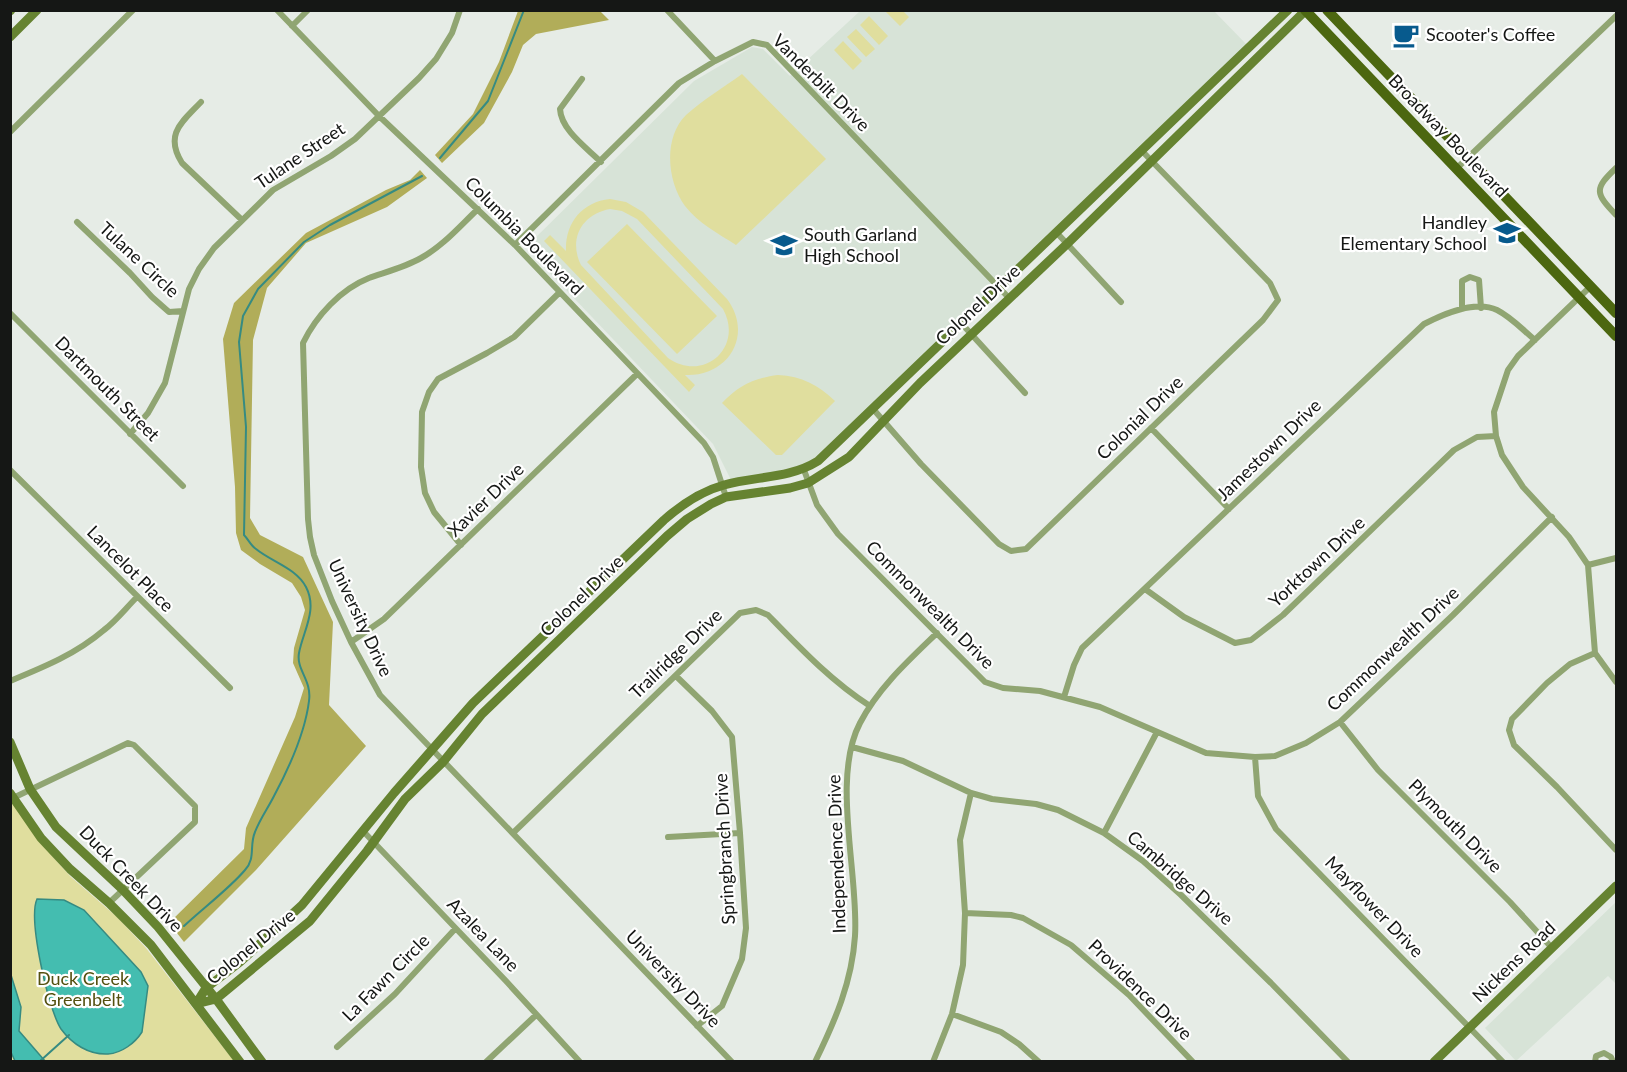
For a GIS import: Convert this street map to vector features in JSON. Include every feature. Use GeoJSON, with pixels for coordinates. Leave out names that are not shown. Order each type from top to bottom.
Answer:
{"type":"FeatureCollection","features":[{"type":"Feature","properties":{"kind":"main road","name":"Broadway Boulevard"},"geometry":{"type":"LineString","coordinates":[[1327,10],[1617,313]]}},
{"type":"Feature","properties":{"kind":"main road","name":"Broadway Boulevard"},"geometry":{"type":"LineString","coordinates":[[1306,11],[1617,336]]}},
{"type":"Feature","properties":{"kind":"main road"},"geometry":{"type":"LineString","coordinates":[[1377,86],[1389,76]]}},
{"type":"Feature","properties":{"kind":"street"},"geometry":{"type":"LineString","coordinates":[[10,37],[37,10]]}},
{"type":"Feature","properties":{"kind":"street"},"geometry":{"type":"LineString","coordinates":[[10,132],[133,10]]}},
{"type":"Feature","properties":{"kind":"street","name":"Columbia Boulevard"},"geometry":{"type":"LineString","coordinates":[[277,10],[379,116],[515,245],[704,443],[713,457],[726,497]]}},
{"type":"Feature","properties":{"kind":"street"},"geometry":{"type":"LineString","coordinates":[[292,26],[308,10]]}},
{"type":"Feature","properties":{"kind":"street","name":"Tulane Street"},"geometry":{"type":"LineString","coordinates":[[130,434],[148,413],[165,383],[189,289],[199,269],[214,248],[273,190],[355,139],[419,78],[436,59],[452,33],[460,10]]}},
{"type":"Feature","properties":{"kind":"street"},"geometry":{"type":"LineString","coordinates":[[667,10],[715,61]]}},
{"type":"Feature","properties":{"kind":"street","name":"Colonel Drive"},"geometry":{"type":"LineString","coordinates":[[196,1004],[206,988],[290,918],[432,750],[496,680],[664,520],[684,503],[723,485],[804,470],[818,461],[874,410],[1288,10]]}},
{"type":"Feature","properties":{"kind":"street","name":"Colonel Drive"},"geometry":{"type":"LineString","coordinates":[[196,1004],[216,999],[310,921],[374,842],[405,799],[442,762],[482,714],[667,536],[687,519],[726,497],[790,488],[808,483],[849,457],[920,383],[1010,299],[1306,11]]}},
{"type":"Feature","properties":{"kind":"street"},"geometry":{"type":"LineString","coordinates":[[1456,169],[1617,16]]}},
{"type":"Feature","properties":{"kind":"street","name":"Vanderbilt Drive"},"geometry":{"type":"LineString","coordinates":[[515,245],[679,84],[715,61],[753,42],[766,45],[1010,299]]}},
{"type":"Feature","properties":{"kind":"street"},"geometry":{"type":"LineString","coordinates":[[582,79],[560,109],[560,117],[568,129],[601,162]]}},
{"type":"Feature","properties":{"kind":"street"},"geometry":{"type":"LineString","coordinates":[[201,102],[178,126],[174,136],[175,151],[182,163],[242,220]]}},
{"type":"Feature","properties":{"kind":"street","name":"Colonial Drive"},"geometry":{"type":"LineString","coordinates":[[874,410],[936,480],[999,544],[1011,551],[1026,549],[1263,320],[1278,300],[1270,283],[1142,151]]}},
{"type":"Feature","properties":{"kind":"street"},"geometry":{"type":"LineString","coordinates":[[1617,168],[1602,181],[1599,195],[1617,215]]}},
{"type":"Feature","properties":{"kind":"street","name":"University Drive"},"geometry":{"type":"LineString","coordinates":[[478,209],[436,249],[419,260],[366,279],[336,300],[327,307],[310,329],[303,343],[307,507],[314,555],[351,642],[380,695],[732,1062]]}},
{"type":"Feature","properties":{"kind":"street","name":"Tulane Circle"},"geometry":{"type":"LineString","coordinates":[[77,222],[169,312],[183,311]]}},
{"type":"Feature","properties":{"kind":"street"},"geometry":{"type":"LineString","coordinates":[[1057,233],[1121,302]]}},
{"type":"Feature","properties":{"kind":"street"},"geometry":{"type":"LineString","coordinates":[[1462,309],[1462,281],[1470,277],[1479,280],[1481,308]]}},
{"type":"Feature","properties":{"kind":"street"},"geometry":{"type":"LineString","coordinates":[[1591,286],[1518,356],[1508,370],[1494,412],[1496,436],[1503,455],[1523,487],[1569,537],[1588,565],[1595,653],[1617,682]]}},
{"type":"Feature","properties":{"kind":"street"},"geometry":{"type":"LineString","coordinates":[[461,545],[434,512],[425,493],[421,467],[422,412],[429,392],[438,379],[514,337],[560,292]]}},
{"type":"Feature","properties":{"kind":"street","name":"Jamestown Drive"},"geometry":{"type":"LineString","coordinates":[[1064,697],[1082,648],[1424,324],[1443,314],[1462,309],[1495,309],[1535,340]]}},
{"type":"Feature","properties":{"kind":"street","name":"Dartmouth Street"},"geometry":{"type":"LineString","coordinates":[[10,313],[183,486]]}},
{"type":"Feature","properties":{"kind":"street"},"geometry":{"type":"LineString","coordinates":[[962,324],[1025,393]]}},
{"type":"Feature","properties":{"kind":"street","name":"Xavier Drive"},"geometry":{"type":"LineString","coordinates":[[351,642],[384,619],[637,374]]}},
{"type":"Feature","properties":{"kind":"street"},"geometry":{"type":"LineString","coordinates":[[1151,428],[1229,509]]}},
{"type":"Feature","properties":{"kind":"street","name":"Yorktown Drive"},"geometry":{"type":"LineString","coordinates":[[1145,590],[1184,617],[1235,643],[1251,639],[1283,615],[1454,450],[1477,437],[1496,436]]}},
{"type":"Feature","properties":{"kind":"street","name":"Lancelot Place"},"geometry":{"type":"LineString","coordinates":[[10,470],[230,688]]}},
{"type":"Feature","properties":{"kind":"street","name":"Commonwealth Drive"},"geometry":{"type":"LineString","coordinates":[[804,470],[817,505],[838,534],[985,682],[1003,688],[1040,691],[1100,707],[1206,753],[1275,756],[1306,743],[1340,722],[1552,518]]}},
{"type":"Feature","properties":{"kind":"street"},"geometry":{"type":"LineString","coordinates":[[1588,565],[1617,558]]}},
{"type":"Feature","properties":{"kind":"street"},"geometry":{"type":"LineString","coordinates":[[10,681],[80,649],[104,631],[137,597]]}},
{"type":"Feature","properties":{"kind":"street","name":"Trailridge Drive"},"geometry":{"type":"LineString","coordinates":[[513,833],[740,613],[756,610],[768,615],[826,674],[870,706]]}},
{"type":"Feature","properties":{"kind":"street","name":"Independence Drive"},"geometry":{"type":"LineString","coordinates":[[815,1062],[836,1021],[853,963],[855,933],[847,781],[858,725],[870,706],[903,666],[937,633]]}},
{"type":"Feature","properties":{"kind":"street"},"geometry":{"type":"LineString","coordinates":[[1595,653],[1570,664],[1547,683],[1512,719],[1509,730],[1514,745],[1617,850]]}},
{"type":"Feature","properties":{"kind":"street","name":"Springbranch Drive"},"geometry":{"type":"LineString","coordinates":[[676,676],[712,711],[732,737],[746,928],[742,959],[722,1006],[697,1026]]}},
{"type":"Feature","properties":{"kind":"street","name":"Plymouth Drive"},"geometry":{"type":"LineString","coordinates":[[1340,722],[1378,770],[1510,902],[1552,948]]}},
{"type":"Feature","properties":{"kind":"street"},"geometry":{"type":"LineString","coordinates":[[1104,833],[1157,732]]}},
{"type":"Feature","properties":{"kind":"street","name":"Duck Creek Drive"},"geometry":{"type":"LineString","coordinates":[[10,742],[30,789],[56,827],[122,889],[158,927],[216,999],[262,1062]]}},
{"type":"Feature","properties":{"kind":"street"},"geometry":{"type":"LineString","coordinates":[[12,795],[30,789],[128,743],[134,744],[195,806],[195,822],[109,903]]}},
{"type":"Feature","properties":{"kind":"street","name":"Cambridge Drive"},"geometry":{"type":"LineString","coordinates":[[852,747],[903,760],[971,793],[992,799],[1036,804],[1058,810],[1104,833],[1143,861],[1181,895],[1348,1062]]}},
{"type":"Feature","properties":{"kind":"street","name":"Mayflower Drive"},"geometry":{"type":"LineString","coordinates":[[1255,756],[1258,796],[1276,829],[1503,1062]]}},
{"type":"Feature","properties":{"kind":"street"},"geometry":{"type":"LineString","coordinates":[[933,1062],[952,1014],[963,965],[964,913],[960,840],[971,793]]}},
{"type":"Feature","properties":{"kind":"street","name":"Duck Creek Drive"},"geometry":{"type":"LineString","coordinates":[[12,795],[41,838],[70,869],[109,903],[151,945],[240,1062]]}},
{"type":"Feature","properties":{"kind":"street","name":"Azalea Lane"},"geometry":{"type":"LineString","coordinates":[[363,831],[579,1062]]}},
{"type":"Feature","properties":{"kind":"street"},"geometry":{"type":"LineString","coordinates":[[668,837],[740,833]]}},
{"type":"Feature","properties":{"kind":"street","name":"Nickens Road"},"geometry":{"type":"LineString","coordinates":[[1434,1062],[1617,886]]}},
{"type":"Feature","properties":{"kind":"street","name":"Providence Drive"},"geometry":{"type":"LineString","coordinates":[[964,913],[1011,915],[1023,918],[1071,945],[1129,995],[1193,1062]]}},
{"type":"Feature","properties":{"kind":"street","name":"La Fawn Circle"},"geometry":{"type":"LineString","coordinates":[[337,1047],[395,994],[456,929]]}},
{"type":"Feature","properties":{"kind":"street"},"geometry":{"type":"LineString","coordinates":[[952,1014],[1001,1032],[1039,1062]]}},
{"type":"Feature","properties":{"kind":"street"},"geometry":{"type":"LineString","coordinates":[[486,1062],[536,1015]]}},
{"type":"Feature","properties":{"kind":"street"},"geometry":{"type":"LineString","coordinates":[[1595,1062],[1596,1056],[1604,1053],[1611,1057],[1613,1062]]}},
{"type":"Feature","properties":{"kind":"shaded area"},"geometry":{"type":"Polygon","coordinates":[[[518,11],[600,11],[609,20],[536,34],[523,45],[512,72],[484,123],[442,163],[435,155],[473,114],[499,62],[518,11]]]}},
{"type":"Feature","properties":{"kind":"shaded area","name":"South Garland High School"},"geometry":{"type":"Polygon","coordinates":[[[860,11],[1214,11],[1247,45],[822,455],[800,468],[731,480],[713,444],[529,251],[528,245],[694,81],[752,47],[763,49],[790,76],[860,11]]]}},
{"type":"Feature","properties":{"kind":"shaded area"},"geometry":{"type":"Polygon","coordinates":[[[420,170],[427,178],[387,207],[306,243],[267,288],[253,340],[250,518],[260,535],[303,557],[333,622],[329,705],[366,746],[256,870],[184,942],[169,923],[244,849],[246,828],[295,717],[304,688],[293,663],[294,648],[305,610],[301,597],[292,583],[241,550],[236,533],[235,487],[223,339],[234,303],[306,233],[386,190],[410,180],[420,170]]]}},
{"type":"Feature","properties":{"kind":"shaded area"},"geometry":{"type":"Polygon","coordinates":[[[1616,902],[1616,984],[1608,976],[1516,1061],[1485,1028],[1616,902]]]}},
{"type":"Feature","properties":{"kind":"green space"},"geometry":{"type":"Polygon","coordinates":[[[885,11],[903,11],[909,17],[900,26],[885,11]]]}},
{"type":"Feature","properties":{"kind":"green space"},"geometry":{"type":"Polygon","coordinates":[[[869,16],[888,36],[879,45],[860,25],[869,16]]]}},
{"type":"Feature","properties":{"kind":"green space"},"geometry":{"type":"Polygon","coordinates":[[[856,29],[875,49],[866,57],[847,37],[856,29]]]}},
{"type":"Feature","properties":{"kind":"green space"},"geometry":{"type":"Polygon","coordinates":[[[843,41],[862,61],[853,70],[834,50],[843,41]]]}},
{"type":"Feature","properties":{"kind":"green space"},"geometry":{"type":"Polygon","coordinates":[[[742,74],[826,159],[736,245],[702,223],[685,206],[674,184],[670,160],[674,135],[686,115],[742,74]]]}},
{"type":"Feature","properties":{"kind":"green space"},"geometry":{"type":"Polygon","coordinates":[[[610,199],[626,202],[643,212],[727,299],[735,313],[738,326],[737,339],[732,351],[714,369],[700,374],[685,375],[695,385],[689,392],[544,241],[550,235],[566,251],[566,241],[572,223],[584,209],[610,199]],[[610,209],[592,216],[585,222],[577,237],[576,246],[581,265],[668,358],[682,365],[707,364],[724,348],[728,336],[728,323],[723,309],[637,219],[622,211],[610,209]]]}},
{"type":"Feature","properties":{"kind":"green space"},"geometry":{"type":"Polygon","coordinates":[[[627,224],[717,316],[677,354],[587,262],[627,224]]]}},
{"type":"Feature","properties":{"kind":"green space"},"geometry":{"type":"Polygon","coordinates":[[[778,375],[809,382],[835,401],[782,455],[776,455],[722,403],[747,384],[761,378],[778,375]]]}},
{"type":"Feature","properties":{"kind":"green space","name":"Duck Creek Greenbelt"},"geometry":{"type":"Polygon","coordinates":[[[10,797],[53,857],[71,877],[117,917],[146,948],[234,1061],[11,1061],[10,797]]]}},
{"type":"Feature","properties":{"kind":"water"},"geometry":{"type":"Polygon","coordinates":[[[37,899],[64,900],[84,910],[141,972],[148,986],[142,1032],[132,1044],[123,1050],[108,1054],[94,1053],[76,1044],[61,1029],[50,1003],[37,944],[35,910],[37,899]]]}},
{"type":"Feature","properties":{"kind":"water"},"geometry":{"type":"Polygon","coordinates":[[[11,975],[21,1007],[19,1031],[45,1061],[15,1061],[10,1050],[11,975]]]}},
{"type":"Feature","properties":{"kind":"waterway"},"geometry":{"type":"LineString","coordinates":[[440,158],[488,101],[524,10]]}},
{"type":"Feature","properties":{"kind":"waterway"},"geometry":{"type":"LineString","coordinates":[[184,926],[232,884],[248,865],[255,832],[296,750],[309,701],[308,687],[299,659],[311,604],[306,587],[302,580],[290,570],[254,548],[244,535],[246,427],[239,342],[243,316],[258,289],[304,242],[330,225],[422,176]]}},
{"type":"Feature","properties":{"kind":"waterway"},"geometry":{"type":"LineString","coordinates":[[39,1062],[69,1035]]}},
{"type":"Feature","properties":{"kind":"place","name":"Scooter's Coffee"},"geometry":{"type":"Point","coordinates":[1406,35]}},
{"type":"Feature","properties":{"kind":"place","name":"Handley Elementary School"},"geometry":{"type":"Point","coordinates":[1507,233]}},
{"type":"Feature","properties":{"kind":"place","name":"South Garland High School"},"geometry":{"type":"Point","coordinates":[784,245]}}]}
